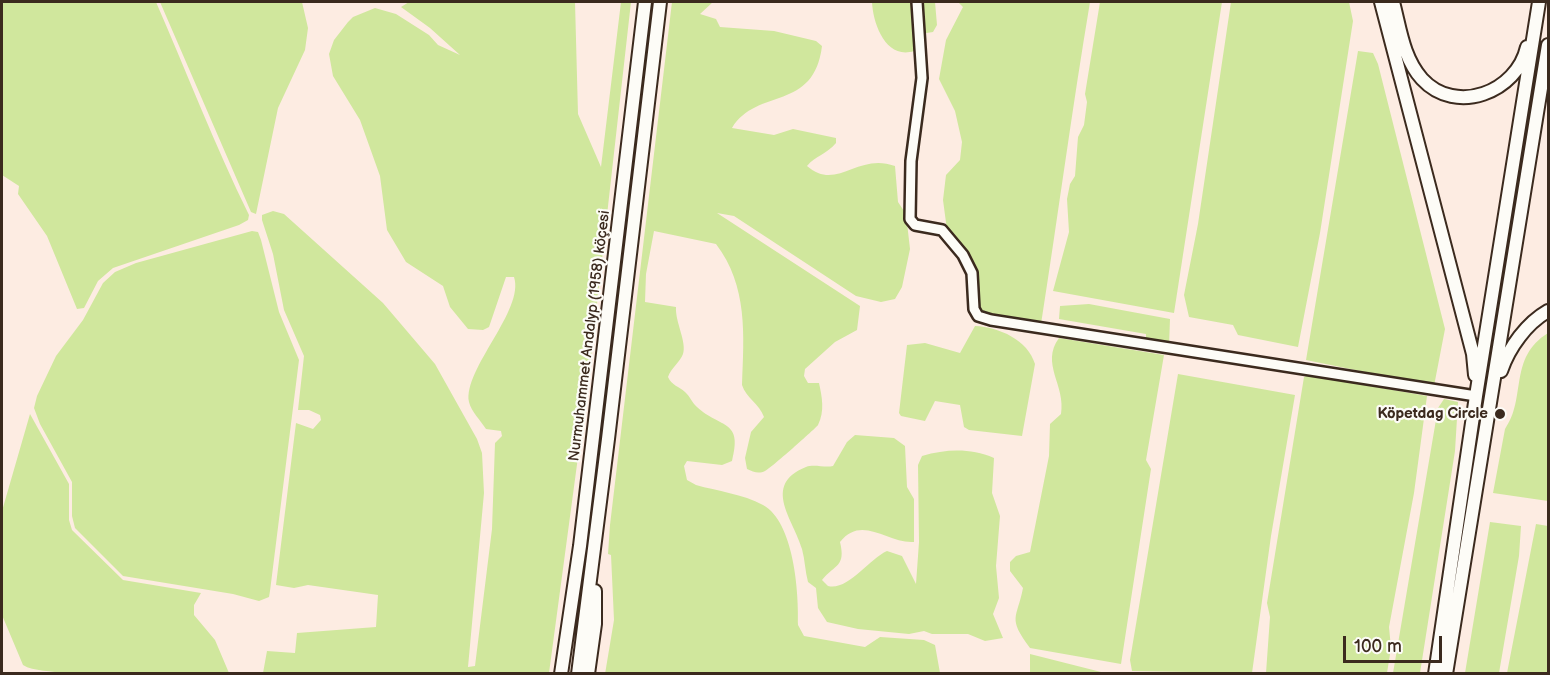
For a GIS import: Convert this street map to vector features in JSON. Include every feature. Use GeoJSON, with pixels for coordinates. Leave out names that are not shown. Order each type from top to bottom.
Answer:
{"type":"FeatureCollection","features":[{"type":"Feature","properties":{"kind":"main road","name":"Nurmuhammet Andalyp (1958) köçesi"},"geometry":{"type":"LineString","coordinates":[[561,674],[581,535],[645,2]]}},
{"type":"Feature","properties":{"kind":"main road","name":"Nurmuhammet Andalyp (1958) köçesi"},"geometry":{"type":"LineString","coordinates":[[578,674],[660,2]]}},
{"type":"Feature","properties":{"kind":"main road"},"geometry":{"type":"LineString","coordinates":[[1381,2],[1473,354],[1476,396]]}},
{"type":"Feature","properties":{"kind":"main road"},"geometry":{"type":"LineString","coordinates":[[1393,2],[1410,63],[1424,81],[1444,93],[1465,98],[1487,94],[1510,80],[1526,54],[1539,2]]}},
{"type":"Feature","properties":{"kind":"main road"},"geometry":{"type":"LineString","coordinates":[[1436,674],[1476,396],[1539,2]]}},
{"type":"Feature","properties":{"kind":"main road"},"geometry":{"type":"LineString","coordinates":[[1446,674],[1548,45]]}},
{"type":"Feature","properties":{"kind":"main road"},"geometry":{"type":"LineString","coordinates":[[1491,401],[1505,359],[1533,319],[1548,311]]}},
{"type":"Feature","properties":{"kind":"main road"},"geometry":{"type":"LineString","coordinates":[[588,674],[595,624],[594,546]]}},
{"type":"Feature","properties":{"kind":"street"},"geometry":{"type":"LineString","coordinates":[[917,2],[922,78],[911,161],[910,219],[919,227],[942,230],[968,262],[974,282],[974,309],[978,316],[991,320],[1476,396]]}},
{"type":"Feature","properties":{"kind":"green space"},"geometry":{"type":"Polygon","coordinates":[[[2,2],[156,2],[249,215],[248,220],[113,268],[98,281],[84,308],[77,309],[47,236],[18,194],[19,186],[2,175],[2,2]]]}},
{"type":"Feature","properties":{"kind":"green space"},"geometry":{"type":"Polygon","coordinates":[[[160,2],[302,2],[308,28],[305,50],[278,108],[256,214],[251,212],[160,2]]]}},
{"type":"Feature","properties":{"kind":"green space"},"geometry":{"type":"Polygon","coordinates":[[[409,2],[575,2],[578,114],[601,167],[621,2],[631,2],[589,375],[549,673],[263,673],[267,651],[295,653],[297,633],[376,627],[378,595],[308,585],[294,588],[276,585],[296,423],[313,429],[321,420],[320,415],[309,410],[298,410],[304,356],[284,310],[273,254],[262,220],[262,215],[273,211],[284,214],[383,303],[435,364],[477,439],[482,453],[484,493],[468,667],[475,666],[492,529],[495,443],[502,436],[501,431],[486,429],[474,412],[469,402],[470,389],[475,373],[511,306],[515,290],[514,277],[506,277],[489,327],[483,330],[468,329],[450,307],[443,286],[406,262],[387,230],[380,176],[360,120],[333,76],[329,54],[334,40],[353,17],[375,8],[396,14],[429,35],[438,45],[460,55],[430,28],[401,7],[409,2]]]}},
{"type":"Feature","properties":{"kind":"green space"},"geometry":{"type":"Polygon","coordinates":[[[672,2],[713,2],[700,14],[716,19],[720,27],[774,31],[816,41],[822,46],[817,67],[808,81],[797,90],[755,107],[743,115],[732,128],[774,135],[793,129],[836,138],[836,143],[832,147],[807,166],[818,173],[838,174],[869,164],[882,163],[895,166],[898,202],[906,214],[910,249],[902,287],[895,299],[881,302],[856,296],[734,216],[717,213],[860,306],[857,330],[835,342],[805,369],[804,376],[808,383],[819,383],[822,409],[818,425],[769,469],[754,472],[747,469],[745,458],[751,432],[764,417],[746,394],[742,385],[742,312],[734,277],[716,244],[654,231],[646,274],[645,302],[676,307],[684,349],[680,360],[668,377],[687,394],[697,407],[728,426],[735,438],[732,461],[722,465],[687,461],[684,466],[687,480],[696,485],[755,501],[773,514],[782,526],[796,577],[798,625],[804,636],[865,647],[880,637],[924,640],[935,645],[940,673],[605,674],[614,620],[611,555],[608,554],[610,525],[672,2]]]}},
{"type":"Feature","properties":{"kind":"green space"},"geometry":{"type":"Polygon","coordinates":[[[872,2],[913,2],[914,51],[896,50],[883,38],[878,30],[872,2]]]}},
{"type":"Feature","properties":{"kind":"green space"},"geometry":{"type":"Polygon","coordinates":[[[919,2],[935,2],[937,25],[933,32],[920,34],[919,2]]]}},
{"type":"Feature","properties":{"kind":"green space"},"geometry":{"type":"Polygon","coordinates":[[[958,2],[1090,2],[1041,324],[979,314],[972,264],[947,230],[943,200],[946,175],[960,160],[962,142],[955,111],[939,79],[946,40],[963,7],[958,2]]]}},
{"type":"Feature","properties":{"kind":"green space"},"geometry":{"type":"Polygon","coordinates":[[[1100,2],[1222,2],[1174,313],[1053,291],[1069,232],[1067,199],[1070,184],[1075,176],[1078,137],[1084,125],[1087,102],[1085,94],[1100,2]]]}},
{"type":"Feature","properties":{"kind":"green space"},"geometry":{"type":"Polygon","coordinates":[[[1231,2],[1349,2],[1353,21],[1320,233],[1298,347],[1238,335],[1233,325],[1189,317],[1184,295],[1198,224],[1231,2]]]}},
{"type":"Feature","properties":{"kind":"green space"},"geometry":{"type":"Polygon","coordinates":[[[1358,51],[1373,53],[1378,64],[1445,329],[1434,386],[1306,360],[1358,51]]]}},
{"type":"Feature","properties":{"kind":"green space"},"geometry":{"type":"Polygon","coordinates":[[[252,231],[258,232],[261,240],[279,312],[299,360],[270,591],[269,597],[259,601],[233,594],[123,576],[75,528],[72,516],[72,482],[40,424],[34,408],[37,396],[56,356],[83,320],[103,283],[115,272],[136,263],[252,231]]]}},
{"type":"Feature","properties":{"kind":"green space"},"geometry":{"type":"Polygon","coordinates":[[[1089,304],[1170,319],[1169,346],[1146,342],[1146,334],[1059,319],[1060,306],[1089,304]]]}},
{"type":"Feature","properties":{"kind":"green space"},"geometry":{"type":"Polygon","coordinates":[[[975,326],[994,329],[1011,336],[1026,348],[1035,364],[1022,436],[969,430],[964,427],[960,405],[935,401],[925,421],[901,416],[899,413],[907,345],[925,343],[960,353],[975,326]]]}},
{"type":"Feature","properties":{"kind":"green space"},"geometry":{"type":"Polygon","coordinates":[[[1548,333],[1548,501],[1493,493],[1505,429],[1512,417],[1523,366],[1536,343],[1548,333]]]}},
{"type":"Feature","properties":{"kind":"green space"},"geometry":{"type":"Polygon","coordinates":[[[1059,338],[1164,355],[1146,460],[1151,469],[1121,664],[1030,648],[1016,624],[1023,588],[1010,571],[1010,562],[1016,556],[1030,552],[1049,456],[1050,424],[1061,414],[1062,403],[1052,357],[1059,338]]]}},
{"type":"Feature","properties":{"kind":"green space"},"geometry":{"type":"Polygon","coordinates":[[[1178,374],[1295,395],[1271,536],[1252,673],[1132,671],[1130,660],[1178,374]]]}},
{"type":"Feature","properties":{"kind":"green space"},"geometry":{"type":"Polygon","coordinates":[[[1308,375],[1427,396],[1414,493],[1389,627],[1391,648],[1387,673],[1266,673],[1270,617],[1267,603],[1304,377],[1308,375]]]}},
{"type":"Feature","properties":{"kind":"green space"},"geometry":{"type":"Polygon","coordinates":[[[1444,399],[1458,402],[1455,451],[1420,673],[1393,673],[1438,408],[1444,399]]]}},
{"type":"Feature","properties":{"kind":"green space"},"geometry":{"type":"Polygon","coordinates":[[[30,414],[69,484],[69,520],[72,530],[123,580],[201,593],[194,605],[194,615],[215,640],[229,673],[65,674],[32,669],[23,665],[2,615],[2,511],[30,414]]]}},
{"type":"Feature","properties":{"kind":"green space"},"geometry":{"type":"Polygon","coordinates":[[[855,435],[894,438],[905,446],[907,487],[914,499],[914,542],[895,539],[876,532],[857,530],[848,534],[840,542],[842,556],[840,561],[822,580],[828,586],[843,584],[887,551],[902,556],[916,584],[919,542],[918,465],[922,456],[940,452],[976,452],[994,458],[992,493],[1000,516],[996,566],[999,598],[993,614],[1003,638],[985,641],[968,634],[932,634],[924,631],[909,634],[858,629],[827,622],[818,608],[816,588],[808,582],[802,549],[784,504],[783,493],[785,483],[806,467],[833,466],[847,442],[855,435]]]}},
{"type":"Feature","properties":{"kind":"green space"},"geometry":{"type":"Polygon","coordinates":[[[1490,522],[1521,526],[1519,556],[1499,673],[1465,673],[1490,522]]]}},
{"type":"Feature","properties":{"kind":"green space"},"geometry":{"type":"Polygon","coordinates":[[[1536,524],[1548,526],[1548,673],[1507,673],[1536,524]]]}},
{"type":"Feature","properties":{"kind":"green space"},"geometry":{"type":"Polygon","coordinates":[[[1030,654],[1105,673],[1030,673],[1030,654]]]}},
{"type":"Feature","properties":{"kind":"place","name":"Köpetdag Circle"},"geometry":{"type":"Point","coordinates":[1500,414]}}]}
